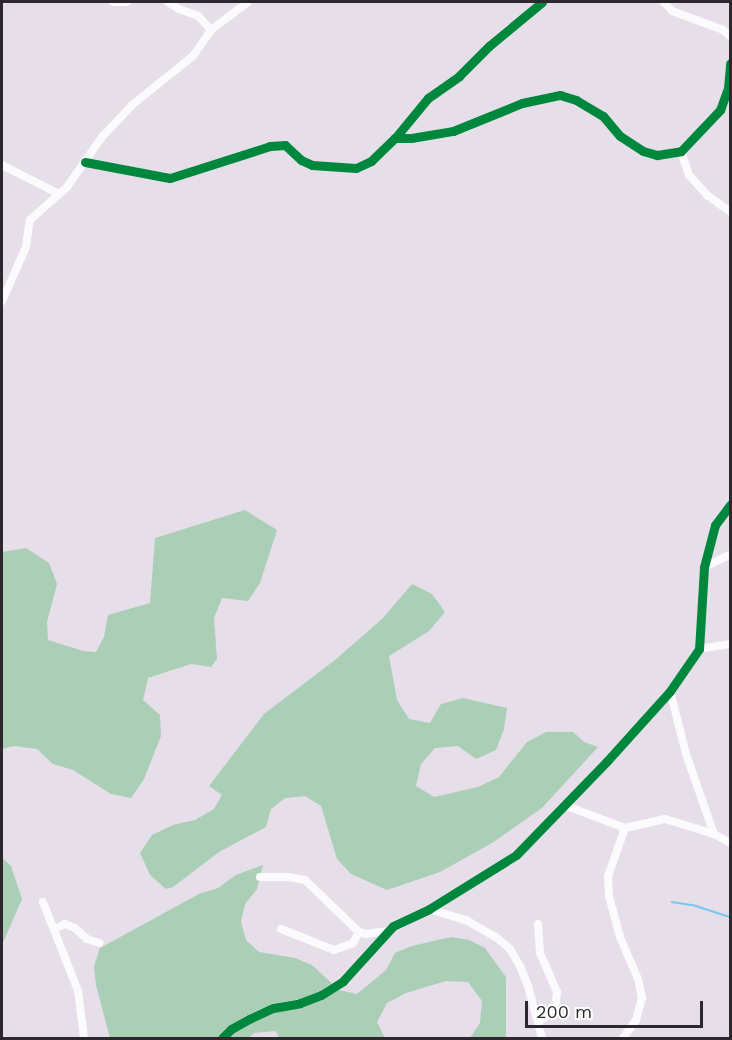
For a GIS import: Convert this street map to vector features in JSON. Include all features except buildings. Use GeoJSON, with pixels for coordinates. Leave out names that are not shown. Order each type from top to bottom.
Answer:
{"type":"FeatureCollection","features":[{"type":"Feature","properties":{"kind":"street"},"geometry":{"type":"LineString","coordinates":[[112,2],[127,2]]}},
{"type":"Feature","properties":{"kind":"street"},"geometry":{"type":"LineString","coordinates":[[168,2],[198,16],[211,30]]}},
{"type":"Feature","properties":{"kind":"street"},"geometry":{"type":"LineString","coordinates":[[2,302],[26,247],[30,220],[59,194],[102,137],[132,105],[193,56],[211,30],[248,2]]}},
{"type":"Feature","properties":{"kind":"street"},"geometry":{"type":"LineString","coordinates":[[85,162],[170,178],[270,146],[285,145],[301,160],[312,165],[356,168],[371,161],[396,138],[428,98],[459,76],[489,46],[542,2]]}},
{"type":"Feature","properties":{"kind":"street"},"geometry":{"type":"LineString","coordinates":[[664,2],[679,15],[723,30],[730,36]]}},
{"type":"Feature","properties":{"kind":"street"},"geometry":{"type":"LineString","coordinates":[[396,138],[432,136],[453,131],[522,103],[560,95],[576,100],[603,116],[620,136],[643,151],[657,155],[681,151],[720,110],[728,88],[730,63]]}},
{"type":"Feature","properties":{"kind":"street"},"geometry":{"type":"LineString","coordinates":[[681,151],[689,175],[707,195],[730,212]]}},
{"type":"Feature","properties":{"kind":"street"},"geometry":{"type":"LineString","coordinates":[[2,165],[59,194]]}},
{"type":"Feature","properties":{"kind":"street"},"geometry":{"type":"LineString","coordinates":[[222,1038],[231,1029],[249,1019],[273,1008],[300,1003],[321,995],[343,981],[388,931],[410,916],[429,909],[509,860],[564,805],[670,691],[699,649],[704,567],[715,525],[730,505]]}},
{"type":"Feature","properties":{"kind":"street"},"geometry":{"type":"LineString","coordinates":[[704,567],[730,555]]}},
{"type":"Feature","properties":{"kind":"street"},"geometry":{"type":"LineString","coordinates":[[699,649],[730,644]]}},
{"type":"Feature","properties":{"kind":"street"},"geometry":{"type":"LineString","coordinates":[[670,691],[686,754],[714,834]]}},
{"type":"Feature","properties":{"kind":"street"},"geometry":{"type":"LineString","coordinates":[[564,805],[625,828],[665,819],[714,834],[730,843]]}},
{"type":"Feature","properties":{"kind":"street"},"geometry":{"type":"LineString","coordinates":[[623,1038],[636,1020],[642,998],[638,978],[620,937],[609,896],[608,876],[625,828]]}},
{"type":"Feature","properties":{"kind":"street"},"geometry":{"type":"LineString","coordinates":[[260,877],[288,877],[304,880],[359,932],[388,931]]}},
{"type":"Feature","properties":{"kind":"street"},"geometry":{"type":"LineString","coordinates":[[43,902],[78,992],[84,1038]]}},
{"type":"Feature","properties":{"kind":"street"},"geometry":{"type":"LineString","coordinates":[[429,909],[466,920],[496,937],[510,949],[520,966],[542,1038]]}},
{"type":"Feature","properties":{"kind":"street"},"geometry":{"type":"LineString","coordinates":[[55,929],[65,924],[75,928],[87,939],[99,943]]}},
{"type":"Feature","properties":{"kind":"street"},"geometry":{"type":"LineString","coordinates":[[538,924],[540,953],[557,992],[556,1002],[549,1015],[538,1022]]}},
{"type":"Feature","properties":{"kind":"street"},"geometry":{"type":"LineString","coordinates":[[281,929],[334,950],[353,943],[359,932]]}},
{"type":"Feature","properties":{"kind":"green space"},"geometry":{"type":"Polygon","coordinates":[[[245,510],[277,530],[260,583],[248,601],[222,598],[214,618],[217,659],[211,667],[191,664],[148,678],[143,700],[160,715],[161,736],[144,779],[131,798],[111,794],[73,770],[53,764],[37,749],[14,746],[2,749],[2,552],[26,548],[49,563],[57,584],[47,622],[48,640],[83,651],[96,652],[104,637],[108,615],[150,603],[155,538],[245,510]]]}},
{"type":"Feature","properties":{"kind":"green space"},"geometry":{"type":"Polygon","coordinates":[[[412,584],[432,594],[445,612],[429,631],[389,656],[397,700],[409,719],[430,723],[441,704],[463,698],[507,708],[504,729],[496,750],[476,759],[458,746],[435,748],[421,764],[416,786],[434,797],[478,787],[499,777],[527,742],[546,732],[573,732],[584,742],[598,747],[542,808],[492,843],[440,872],[387,890],[351,874],[337,859],[321,806],[305,796],[285,798],[271,809],[266,827],[219,852],[173,887],[166,889],[150,875],[140,853],[152,835],[173,825],[195,820],[214,809],[222,795],[209,786],[264,714],[335,660],[383,618],[412,584]]]}},
{"type":"Feature","properties":{"kind":"green space"},"geometry":{"type":"Polygon","coordinates":[[[2,858],[11,866],[22,899],[2,945],[2,858]]]}},
{"type":"Feature","properties":{"kind":"green space"},"geometry":{"type":"Polygon","coordinates":[[[263,865],[257,889],[245,904],[241,922],[246,940],[259,952],[295,958],[312,965],[339,990],[357,994],[386,970],[395,953],[412,946],[451,937],[469,940],[485,948],[506,977],[506,1038],[470,1038],[480,1023],[482,1001],[468,982],[446,981],[406,993],[387,1003],[377,1022],[385,1038],[279,1038],[276,1031],[254,1033],[249,1038],[110,1038],[96,985],[94,966],[100,948],[199,894],[218,888],[236,875],[263,865]]]}},
{"type":"Feature","properties":{"kind":"waterway"},"geometry":{"type":"LineString","coordinates":[[672,902],[696,906],[730,917]]}},
{"type":"Feature","properties":{"kind":"cycle path"},"geometry":{"type":"LineString","coordinates":[[85,162],[170,178],[270,146],[285,145],[301,160],[312,165],[356,168],[371,161],[395,138],[428,98],[459,76],[489,46],[542,2]]}},
{"type":"Feature","properties":{"kind":"cycle path"},"geometry":{"type":"LineString","coordinates":[[395,138],[411,138],[453,131],[522,103],[560,95],[576,100],[603,116],[620,136],[643,151],[657,155],[681,151],[720,110],[728,88],[730,63]]}},
{"type":"Feature","properties":{"kind":"cycle path"},"geometry":{"type":"LineString","coordinates":[[222,1038],[231,1029],[249,1019],[273,1008],[300,1003],[321,995],[343,981],[393,926],[429,909],[516,855],[607,761],[670,691],[699,649],[704,567],[715,525],[730,505]]}}]}
